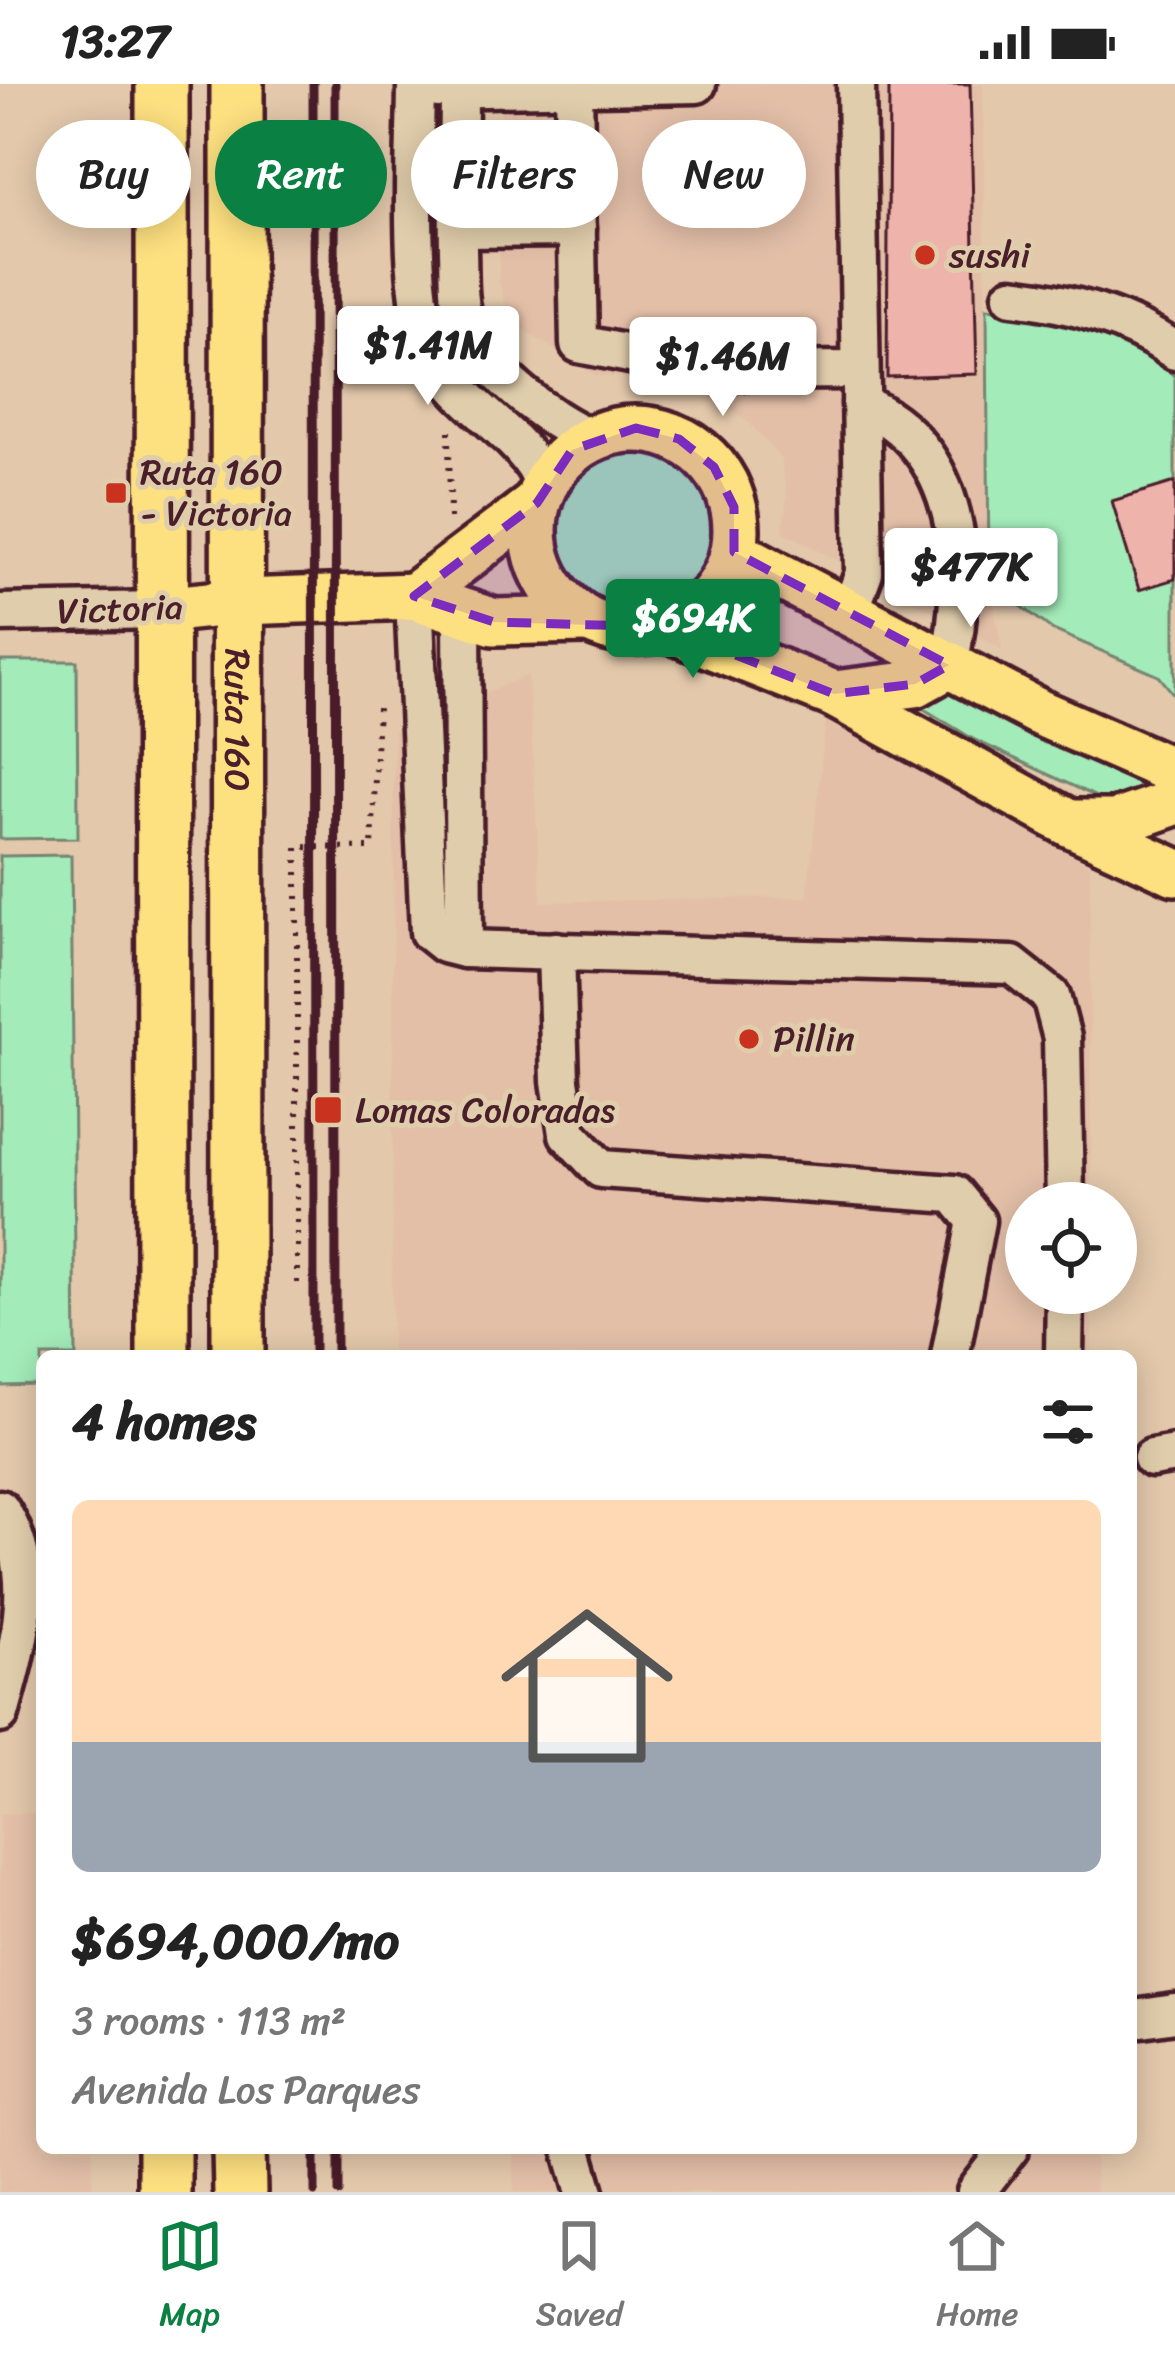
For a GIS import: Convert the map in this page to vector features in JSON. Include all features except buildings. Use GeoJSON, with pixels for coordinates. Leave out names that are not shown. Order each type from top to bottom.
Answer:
{"type":"FeatureCollection","features":[{"type":"Feature","properties":{"kind":"highway"},"geometry":{"type":"LineString","coordinates":[[162,84],[163,1350]]}},
{"type":"Feature","properties":{"kind":"highway","name":"Ruta 160"},"geometry":{"type":"LineString","coordinates":[[238,84],[238,1350]]}},
{"type":"Feature","properties":{"kind":"highway"},"geometry":{"type":"LineString","coordinates":[[164,2154],[164,2192]]}},
{"type":"Feature","properties":{"kind":"highway"},"geometry":{"type":"LineString","coordinates":[[239,2154],[240,2192]]}},
{"type":"Feature","properties":{"kind":"main road"},"geometry":{"type":"LineString","coordinates":[[635,428],[658,431],[698,451],[726,486],[734,507],[734,552],[727,572],[702,606],[664,627],[625,631],[587,620],[509,622],[462,614],[414,596],[469,557],[540,493],[572,450],[591,438],[635,428]]}},
{"type":"Feature","properties":{"kind":"main road"},"geometry":{"type":"LineString","coordinates":[[540,493],[535,548],[541,570],[568,607],[587,620]]}},
{"type":"Feature","properties":{"kind":"main road"},"geometry":{"type":"LineString","coordinates":[[734,552],[1094,739],[1175,772]]}},
{"type":"Feature","properties":{"kind":"main road","name":"Victoria"},"geometry":{"type":"LineString","coordinates":[[162,610],[239,602],[414,596]]}},
{"type":"Feature","properties":{"kind":"main road"},"geometry":{"type":"LineString","coordinates":[[664,627],[834,694],[1069,823],[1175,872]]}},
{"type":"Feature","properties":{"kind":"main road"},"geometry":{"type":"LineString","coordinates":[[834,694],[915,684],[950,665]]}},
{"type":"Feature","properties":{"kind":"main road"},"geometry":{"type":"LineString","coordinates":[[1069,823],[1115,824],[1175,802]]}},
{"type":"Feature","properties":{"kind":"street"},"geometry":{"type":"LineString","coordinates":[[540,493],[525,452],[455,385],[440,366],[420,320],[416,86],[574,89],[697,84]]}},
{"type":"Feature","properties":{"kind":"street"},"geometry":{"type":"LineString","coordinates":[[850,610],[864,573],[856,84]]}},
{"type":"Feature","properties":{"kind":"street"},"geometry":{"type":"LineString","coordinates":[[459,87],[462,310],[480,352],[545,413],[591,438]]}},
{"type":"Feature","properties":{"kind":"street"},"geometry":{"type":"LineString","coordinates":[[574,89],[579,344],[716,371],[861,387],[880,412],[926,452],[945,494],[960,583],[950,665]]}},
{"type":"Feature","properties":{"kind":"street"},"geometry":{"type":"LineString","coordinates":[[458,230],[577,229]]}},
{"type":"Feature","properties":{"kind":"street"},"geometry":{"type":"LineString","coordinates":[[1012,296],[1101,314],[1175,351]]}},
{"type":"Feature","properties":{"kind":"street"},"geometry":{"type":"LineString","coordinates":[[414,596],[429,932],[444,944],[464,949],[1012,965],[1051,996],[1062,1038],[1065,1182]]}},
{"type":"Feature","properties":{"kind":"street","name":"Victoria"},"geometry":{"type":"LineString","coordinates":[[0,613],[162,610]]}},
{"type":"Feature","properties":{"kind":"street"},"geometry":{"type":"LineString","coordinates":[[462,614],[464,949]]}},
{"type":"Feature","properties":{"kind":"street"},"geometry":{"type":"LineString","coordinates":[[556,951],[560,1082],[568,1134],[601,1169],[954,1194],[976,1221],[951,1350]]}},
{"type":"Feature","properties":{"kind":"street"},"geometry":{"type":"LineString","coordinates":[[1064,1314],[1064,1350]]}},
{"type":"Feature","properties":{"kind":"street"},"geometry":{"type":"LineString","coordinates":[[0,1509],[19,1552],[23,1604],[16,1659],[0,1714]]}},
{"type":"Feature","properties":{"kind":"street"},"geometry":{"type":"LineString","coordinates":[[574,2154],[585,2192]]}},
{"type":"Feature","properties":{"kind":"street"},"geometry":{"type":"LineString","coordinates":[[976,2192],[1005,2154]]}},
{"type":"Feature","properties":{"kind":"path"},"geometry":{"type":"LineString","coordinates":[[455,385],[449,413],[450,520],[469,557]]}},
{"type":"Feature","properties":{"kind":"path"},"geometry":{"type":"LineString","coordinates":[[297,1283],[297,847],[372,848],[378,708],[417,672]]}},
{"type":"Feature","properties":{"kind":"highlighted area"},"geometry":{"type":"Polygon","coordinates":[[[636,428],[679,439],[714,467],[734,507],[734,552],[949,665],[915,684],[834,694],[665,627],[494,622],[414,596],[537,503],[572,450],[636,428]]]}},
{"type":"Feature","properties":{"kind":"shaded area"},"geometry":{"type":"Polygon","coordinates":[[[501,84],[983,84],[989,582],[1002,649],[783,531],[787,496],[781,459],[748,421],[706,391],[659,380],[596,376],[511,322],[499,281],[500,228],[618,228],[618,120],[501,120],[501,84]]]}},
{"type":"Feature","properties":{"kind":"shaded area"},"geometry":{"type":"Polygon","coordinates":[[[528,675],[541,902],[807,897],[826,720],[1090,865],[1091,1182],[1005,1182],[1005,1314],[1091,1314],[1092,1350],[392,1350],[394,731],[528,675]]]}},
{"type":"Feature","properties":{"kind":"shaded area"},"geometry":{"type":"Polygon","coordinates":[[[36,1813],[36,2154],[93,2154],[92,2192],[0,2192],[0,1814],[36,1813]]]}},
{"type":"Feature","properties":{"kind":"shaded area"},"geometry":{"type":"Polygon","coordinates":[[[514,2154],[1095,2154],[1096,2192],[514,2192],[514,2154]]]}},
{"type":"Feature","properties":{"kind":"green space"},"geometry":{"type":"Polygon","coordinates":[[[987,308],[1086,329],[1130,348],[1175,376],[1175,696],[1159,676],[1053,630],[989,582],[987,308]]]}},
{"type":"Feature","properties":{"kind":"green space"},"geometry":{"type":"Polygon","coordinates":[[[634,449],[665,455],[690,473],[708,498],[714,529],[708,560],[690,585],[665,603],[634,609],[603,603],[578,585],[560,560],[554,529],[560,498],[578,473],[603,455],[634,449]]]}},
{"type":"Feature","properties":{"kind":"green space"},"geometry":{"type":"Polygon","coordinates":[[[0,661],[77,661],[78,838],[0,839],[0,661]]]}},
{"type":"Feature","properties":{"kind":"green space"},"geometry":{"type":"Polygon","coordinates":[[[940,684],[1157,789],[1120,808],[973,739],[906,698],[940,684]]]}},
{"type":"Feature","properties":{"kind":"green space"},"geometry":{"type":"Polygon","coordinates":[[[71,855],[76,1350],[36,1350],[36,1385],[0,1386],[0,856],[71,855]]]}},
{"type":"Feature","properties":{"kind":"railway"},"geometry":{"type":"LineString","coordinates":[[313,84],[314,1350]]}},
{"type":"Feature","properties":{"kind":"railway"},"geometry":{"type":"LineString","coordinates":[[335,84],[336,1350]]}},
{"type":"Feature","properties":{"kind":"railway"},"geometry":{"type":"LineString","coordinates":[[315,2154],[315,2192]]}},
{"type":"Feature","properties":{"kind":"railway"},"geometry":{"type":"LineString","coordinates":[[339,2154],[339,2192]]}},
{"type":"Feature","properties":{"kind":"place","name":"sushi"},"geometry":{"type":"Point","coordinates":[925,255]}},
{"type":"Feature","properties":{"kind":"place","name":"Ruta 160 - Victoria"},"geometry":{"type":"Point","coordinates":[116,493]}},
{"type":"Feature","properties":{"kind":"place","name":"Pillin"},"geometry":{"type":"Point","coordinates":[749,1039]}},
{"type":"Feature","properties":{"kind":"place","name":"Lomas Coloradas"},"geometry":{"type":"Point","coordinates":[328,1110]}}]}
